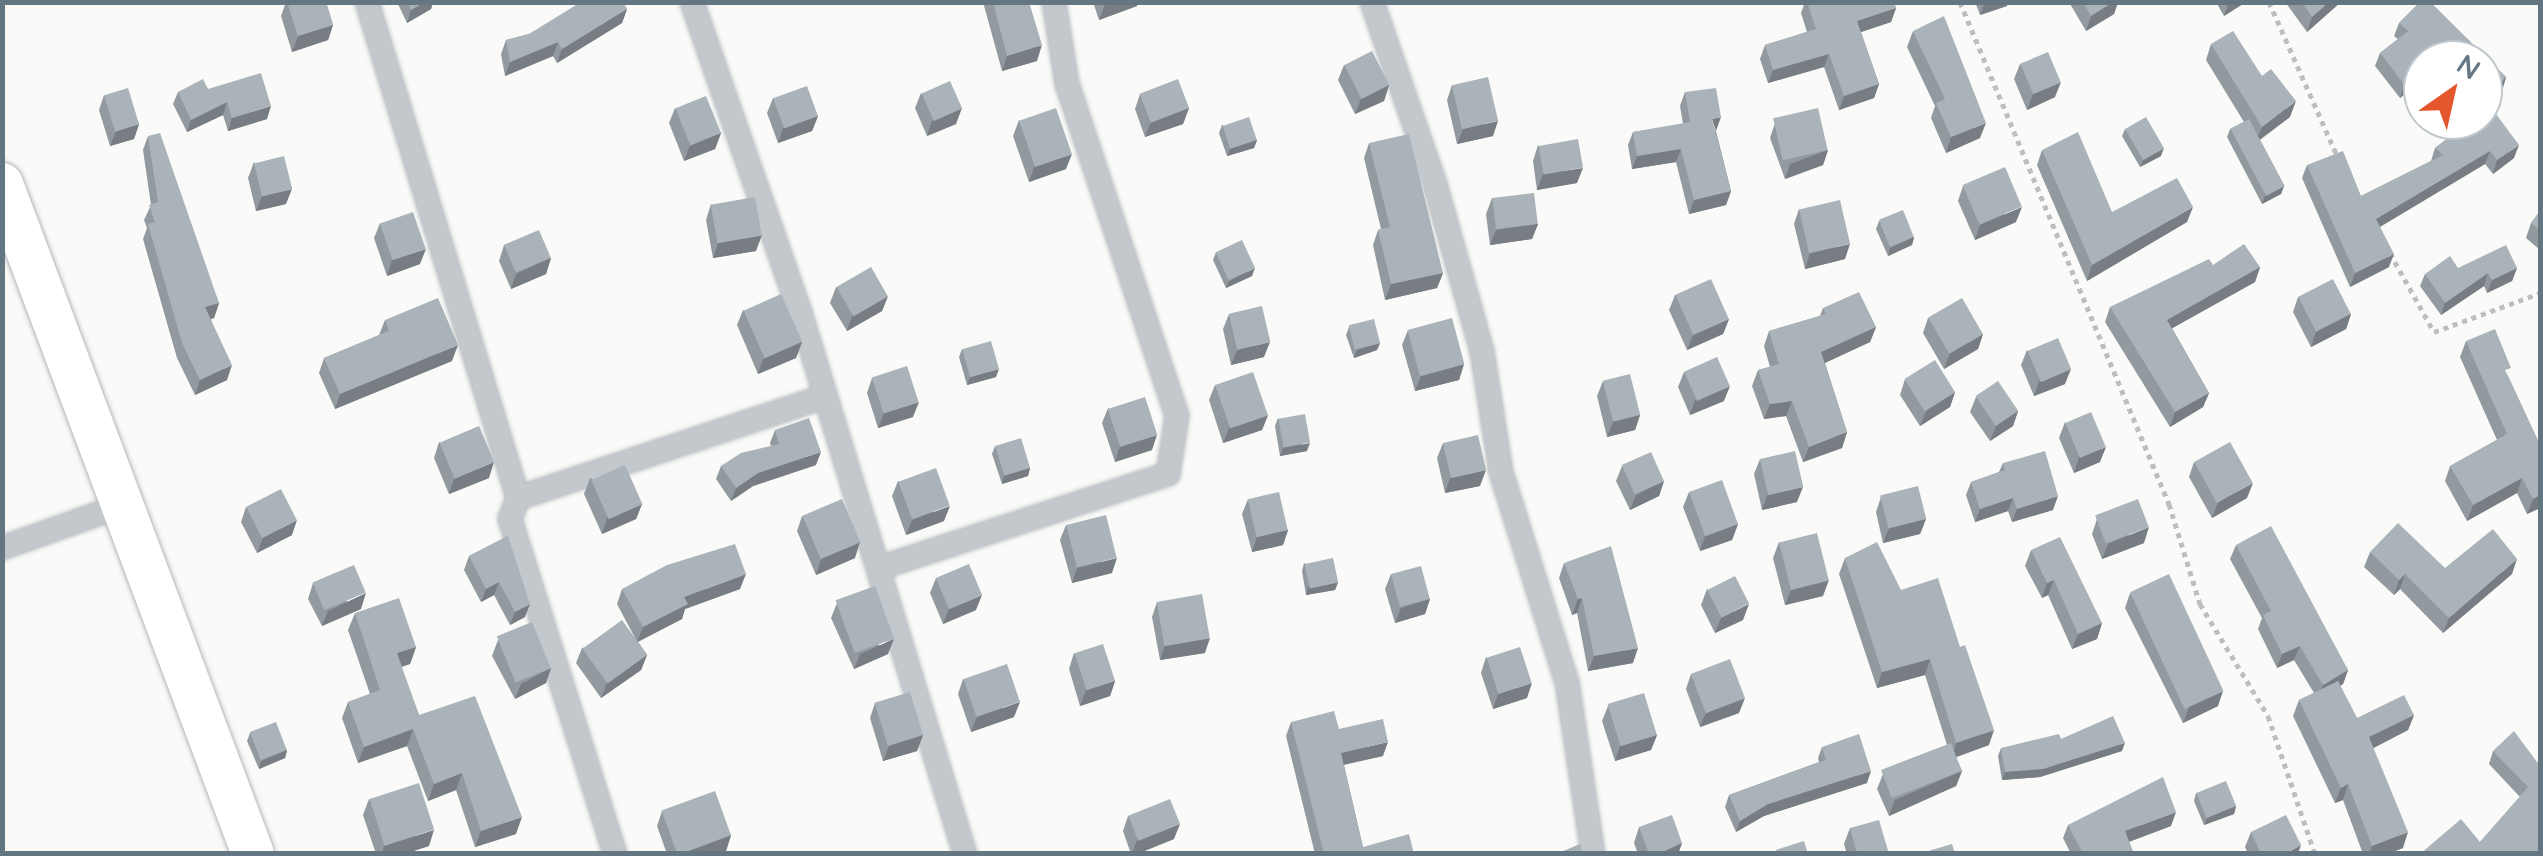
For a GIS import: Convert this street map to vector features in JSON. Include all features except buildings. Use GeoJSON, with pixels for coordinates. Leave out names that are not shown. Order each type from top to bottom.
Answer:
{"type":"FeatureCollection","features":[{"type":"Feature","properties":{"kind":"highway"},"geometry":{"type":"LineString","coordinates":[[2,184],[253,854]]}},
{"type":"Feature","properties":{"kind":"street"},"geometry":{"type":"LineString","coordinates":[[367,2],[518,498],[510,520],[615,854]]}},
{"type":"Feature","properties":{"kind":"street"},"geometry":{"type":"LineString","coordinates":[[692,2],[826,396],[965,854]]}},
{"type":"Feature","properties":{"kind":"street"},"geometry":{"type":"LineString","coordinates":[[879,568],[1168,474],[1177,416],[1066,84],[1054,2]]}},
{"type":"Feature","properties":{"kind":"street"},"geometry":{"type":"LineString","coordinates":[[1372,2],[1435,184],[1482,351],[1501,472],[1566,682],[1594,854]]}},
{"type":"Feature","properties":{"kind":"street"},"geometry":{"type":"LineString","coordinates":[[518,498],[826,396]]}},
{"type":"Feature","properties":{"kind":"street"},"geometry":{"type":"LineString","coordinates":[[2,548],[123,506]]}},
{"type":"Feature","properties":{"kind":"path"},"geometry":{"type":"LineString","coordinates":[[1960,2],[2169,504],[2200,604],[2268,716],[2315,854]]}},
{"type":"Feature","properties":{"kind":"path"},"geometry":{"type":"LineString","coordinates":[[2269,2],[2342,166]]}},
{"type":"Feature","properties":{"kind":"path"},"geometry":{"type":"LineString","coordinates":[[2388,249],[2434,332],[2540,293]]}}]}
